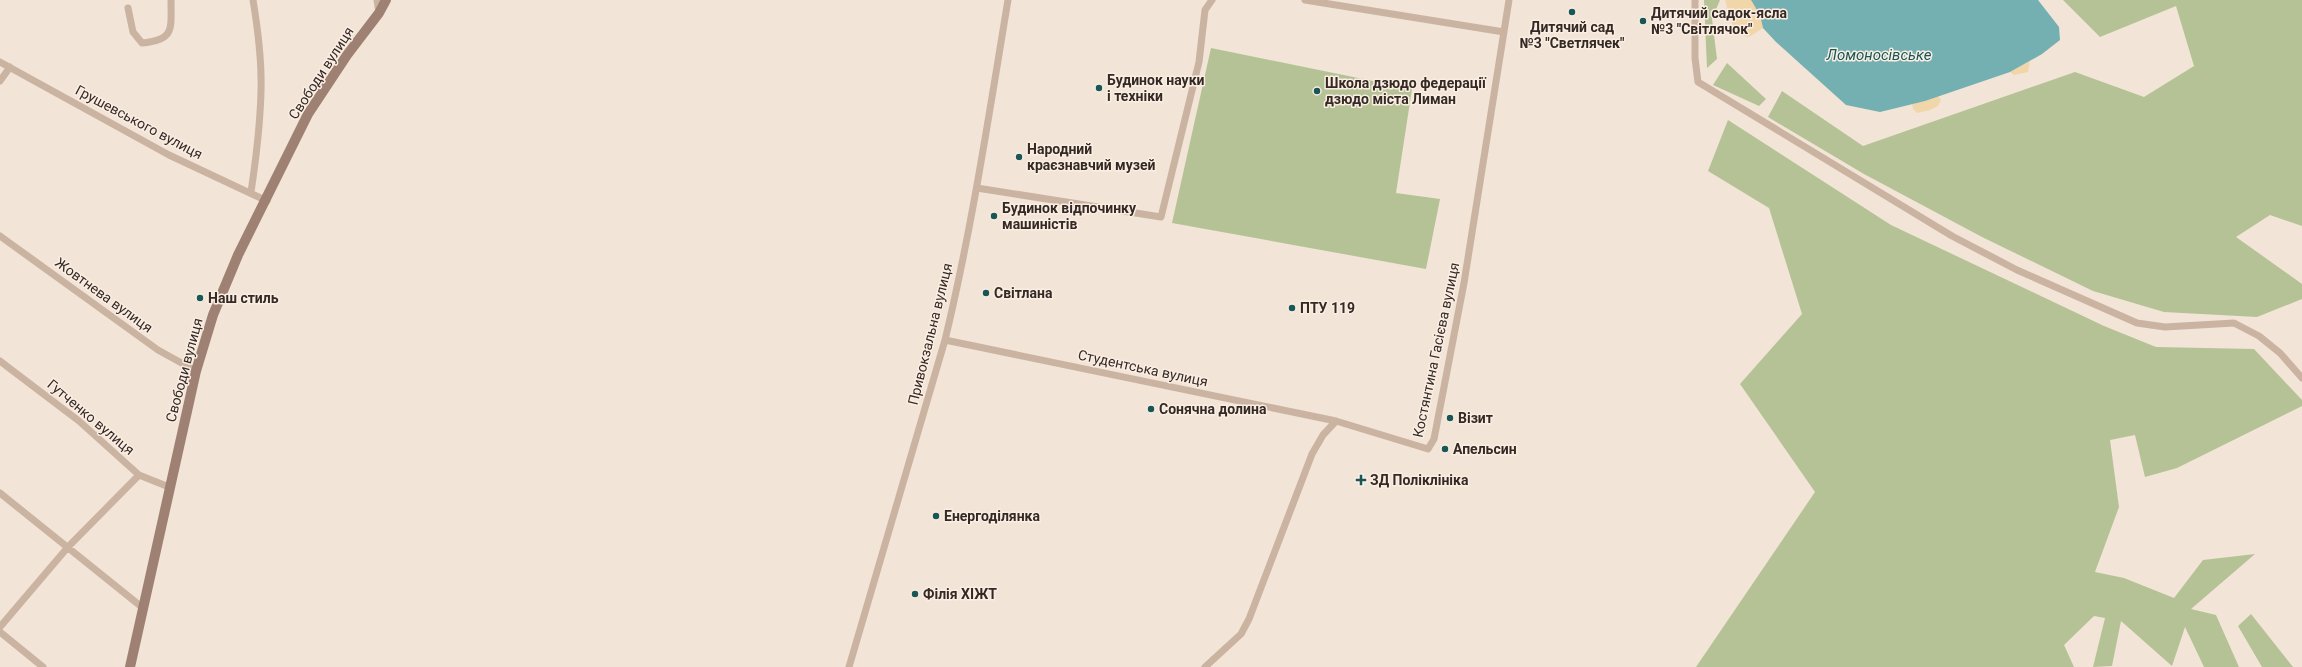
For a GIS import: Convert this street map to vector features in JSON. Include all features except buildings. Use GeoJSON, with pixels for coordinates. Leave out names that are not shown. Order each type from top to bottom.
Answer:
{"type":"FeatureCollection","features":[{"type":"Feature","properties":{"kind":"main road","name":"Свободи вулиця"},"geometry":{"type":"LineString","coordinates":[[130,667],[196,371],[213,315],[238,255],[267,201],[308,114],[347,56],[379,13],[386,0]]}},
{"type":"Feature","properties":{"kind":"street"},"geometry":{"type":"LineString","coordinates":[[128,8],[133,32],[142,44],[160,42],[167,36],[171,26],[171,0]]}},
{"type":"Feature","properties":{"kind":"street"},"geometry":{"type":"LineString","coordinates":[[251,192],[259,136],[262,91],[260,47],[253,0]]}},
{"type":"Feature","properties":{"kind":"street"},"geometry":{"type":"LineString","coordinates":[[377,0],[379,13]]}},
{"type":"Feature","properties":{"kind":"street","name":"Привокзальна вулиця"},"geometry":{"type":"LineString","coordinates":[[849,667],[945,340],[977,188],[1008,0]]}},
{"type":"Feature","properties":{"kind":"street"},"geometry":{"type":"LineString","coordinates":[[977,188],[1161,217],[1199,62],[1205,10],[1212,0]]}},
{"type":"Feature","properties":{"kind":"street"},"geometry":{"type":"LineString","coordinates":[[1305,0],[1504,32]]}},
{"type":"Feature","properties":{"kind":"street","name":"Костянтина Гасієва вулиця"},"geometry":{"type":"LineString","coordinates":[[1336,421],[1428,449],[1434,439],[1464,283],[1509,0]]}},
{"type":"Feature","properties":{"kind":"street"},"geometry":{"type":"LineString","coordinates":[[1695,0],[1695,58],[1698,82],[1784,136],[1952,236],[2017,270],[2137,323],[2165,327],[2234,323],[2259,336],[2280,353],[2302,378]]}},
{"type":"Feature","properties":{"kind":"street","name":"Грушевського вулиця"},"geometry":{"type":"LineString","coordinates":[[0,62],[10,66],[170,155],[251,192],[267,201]]}},
{"type":"Feature","properties":{"kind":"street"},"geometry":{"type":"LineString","coordinates":[[0,81],[10,66]]}},
{"type":"Feature","properties":{"kind":"street","name":"Жовтнева вулиця"},"geometry":{"type":"LineString","coordinates":[[0,236],[158,350],[196,371]]}},
{"type":"Feature","properties":{"kind":"street","name":"Студентська вулиця"},"geometry":{"type":"LineString","coordinates":[[945,340],[1336,421]]}},
{"type":"Feature","properties":{"kind":"street","name":"Гутченко вулиця"},"geometry":{"type":"LineString","coordinates":[[0,362],[79,421],[139,475],[169,487]]}},
{"type":"Feature","properties":{"kind":"street"},"geometry":{"type":"LineString","coordinates":[[1206,667],[1241,634],[1312,454],[1323,435],[1336,421]]}},
{"type":"Feature","properties":{"kind":"street"},"geometry":{"type":"LineString","coordinates":[[0,627],[68,547],[139,475]]}},
{"type":"Feature","properties":{"kind":"street"},"geometry":{"type":"LineString","coordinates":[[0,493],[142,608]]}},
{"type":"Feature","properties":{"kind":"street"},"geometry":{"type":"LineString","coordinates":[[0,632],[42,667]]}},
{"type":"Feature","properties":{"kind":"green space"},"geometry":{"type":"Polygon","coordinates":[[[1704,0],[1720,0],[1712,19],[1717,59],[1707,68],[1704,0]]]}},
{"type":"Feature","properties":{"kind":"green space"},"geometry":{"type":"Polygon","coordinates":[[[2063,0],[2302,0],[2302,226],[2270,215],[2236,237],[2302,284],[2302,299],[2257,317],[2164,312],[2093,291],[1982,237],[1864,174],[1768,117],[1782,91],[1863,146],[2075,72],[2144,97],[2194,66],[2176,6],[2100,37],[2063,0]]]}},
{"type":"Feature","properties":{"kind":"green space"},"geometry":{"type":"Polygon","coordinates":[[[1211,48],[1412,89],[1396,193],[1440,199],[1426,269],[1172,223],[1211,48]]]}},
{"type":"Feature","properties":{"kind":"green space"},"geometry":{"type":"Polygon","coordinates":[[[1727,63],[1766,99],[1759,106],[1713,85],[1727,63]]]}},
{"type":"Feature","properties":{"kind":"green space"},"geometry":{"type":"Polygon","coordinates":[[[1728,120],[1891,225],[2104,326],[2156,347],[2254,349],[2302,400],[2302,406],[2177,468],[2145,477],[2135,435],[2110,440],[2119,507],[2095,572],[2124,578],[2174,598],[2203,560],[2255,554],[2191,609],[2216,615],[2239,667],[2204,667],[2185,627],[2172,666],[2121,621],[2112,666],[2093,667],[2105,618],[2094,616],[2064,645],[2074,667],[1696,667],[1815,492],[1740,384],[1802,314],[1769,208],[1708,171],[1728,120]]]}},
{"type":"Feature","properties":{"kind":"green space"},"geometry":{"type":"Polygon","coordinates":[[[2251,614],[2293,667],[2262,667],[2238,626],[2251,614]]]}},
{"type":"Feature","properties":{"kind":"sand"},"geometry":{"type":"Polygon","coordinates":[[[1725,0],[1751,0],[1760,15],[1763,28],[1749,37],[1735,34],[1725,0]]]}},
{"type":"Feature","properties":{"kind":"sand"},"geometry":{"type":"Polygon","coordinates":[[[2030,61],[2028,72],[2014,75],[2010,72],[2030,61]]]}},
{"type":"Feature","properties":{"kind":"sand"},"geometry":{"type":"Polygon","coordinates":[[[1938,96],[1941,100],[1938,106],[1930,110],[1917,113],[1913,109],[1912,104],[1938,96]]]}},
{"type":"Feature","properties":{"kind":"water","name":"Ломоносівське"},"geometry":{"type":"Polygon","coordinates":[[[1751,0],[2038,0],[2059,27],[2060,40],[2042,54],[2010,72],[1925,101],[1880,112],[1846,105],[1776,42],[1763,28],[1760,15],[1751,0]]]}},
{"type":"Feature","properties":{"kind":"place","name":"Дитячий сад №3 \"Светлячек\""},"geometry":{"type":"Point","coordinates":[1572,12]}},
{"type":"Feature","properties":{"kind":"place","name":"Дитячий садок-ясла №3 \"Світлячок\""},"geometry":{"type":"Point","coordinates":[1643,21]}},
{"type":"Feature","properties":{"kind":"place","name":"Будинок науки і техніки"},"geometry":{"type":"Point","coordinates":[1099,88]}},
{"type":"Feature","properties":{"kind":"place","name":"Школа дзюдо федерації дзюдо міста Лиман"},"geometry":{"type":"Point","coordinates":[1317,91]}},
{"type":"Feature","properties":{"kind":"place","name":"Народний краєзнавчий музей"},"geometry":{"type":"Point","coordinates":[1019,157]}},
{"type":"Feature","properties":{"kind":"place","name":"Будинок відпочинку машиністів"},"geometry":{"type":"Point","coordinates":[994,216]}},
{"type":"Feature","properties":{"kind":"place","name":"Світлана"},"geometry":{"type":"Point","coordinates":[986,293]}},
{"type":"Feature","properties":{"kind":"place","name":"Наш стиль"},"geometry":{"type":"Point","coordinates":[200,298]}},
{"type":"Feature","properties":{"kind":"place","name":"ПТУ 119"},"geometry":{"type":"Point","coordinates":[1292,308]}},
{"type":"Feature","properties":{"kind":"place","name":"Сонячна долина"},"geometry":{"type":"Point","coordinates":[1151,409]}},
{"type":"Feature","properties":{"kind":"place","name":"Візит"},"geometry":{"type":"Point","coordinates":[1450,418]}},
{"type":"Feature","properties":{"kind":"place","name":"Апельсин"},"geometry":{"type":"Point","coordinates":[1445,449]}},
{"type":"Feature","properties":{"kind":"place","name":"ЗД Поліклініка"},"geometry":{"type":"Point","coordinates":[1361,480]}},
{"type":"Feature","properties":{"kind":"place","name":"Енергоділянка"},"geometry":{"type":"Point","coordinates":[936,516]}},
{"type":"Feature","properties":{"kind":"place","name":"Філія ХІЖТ"},"geometry":{"type":"Point","coordinates":[915,594]}}]}
